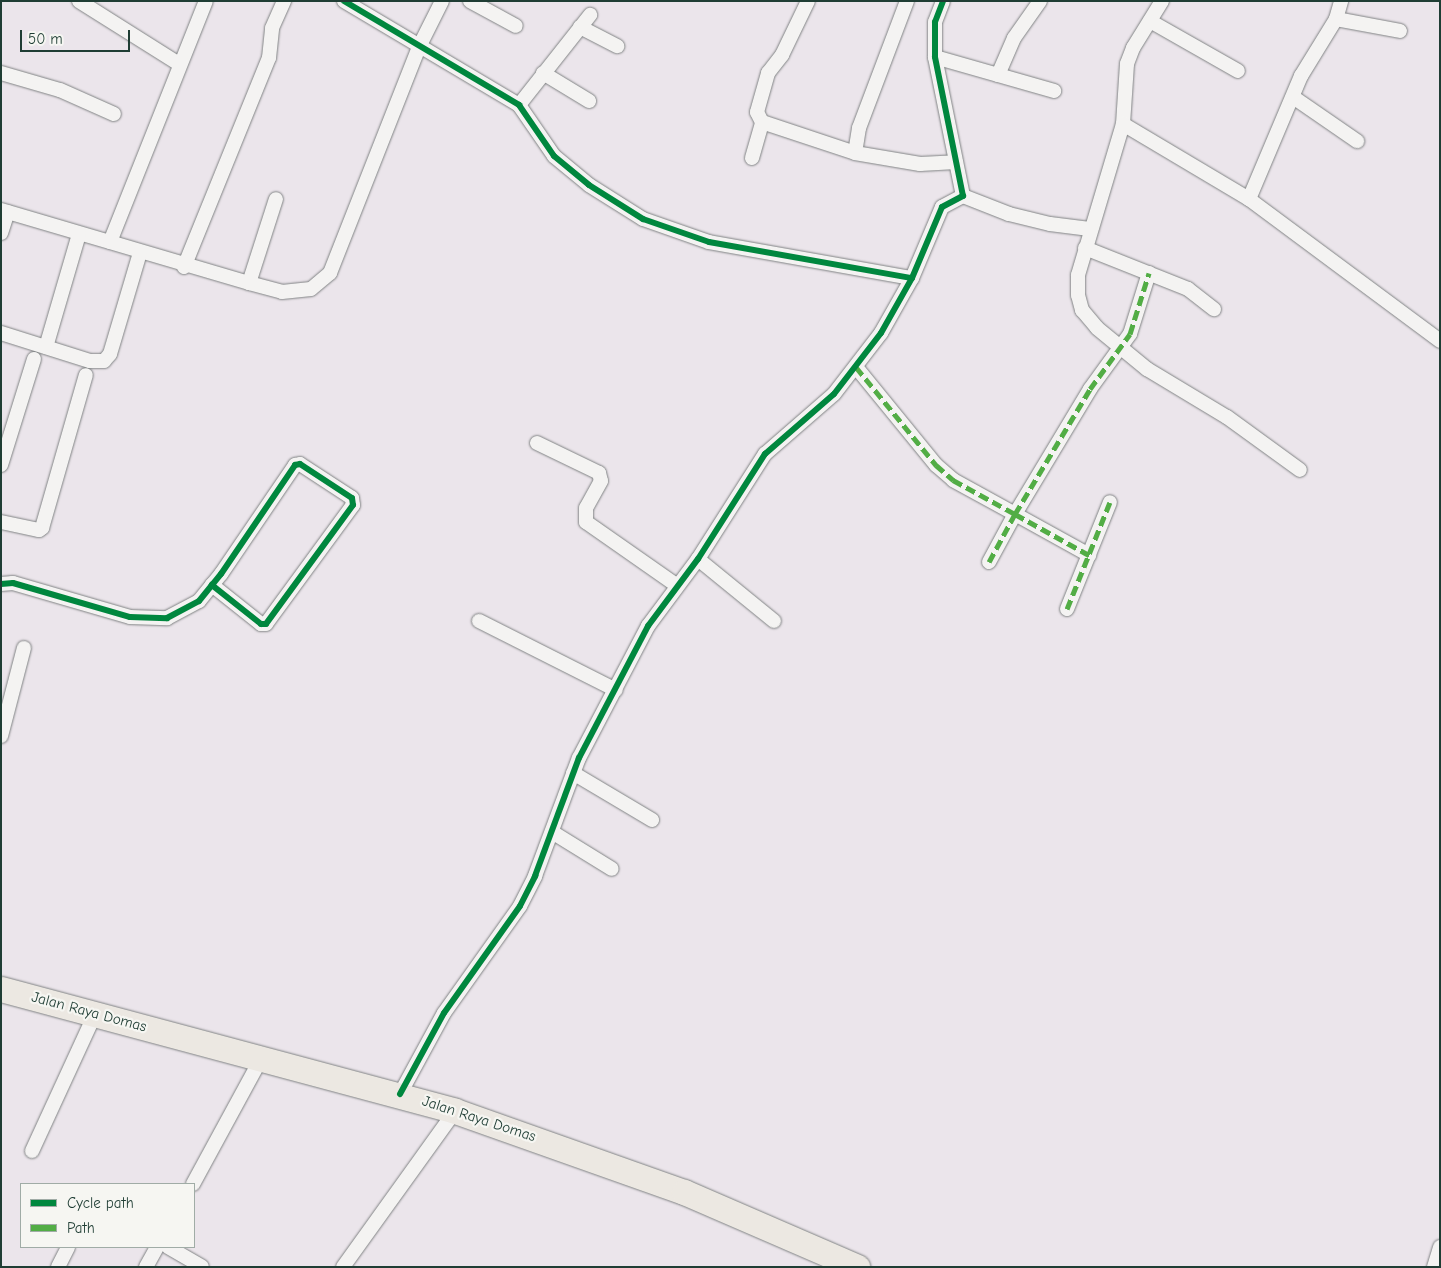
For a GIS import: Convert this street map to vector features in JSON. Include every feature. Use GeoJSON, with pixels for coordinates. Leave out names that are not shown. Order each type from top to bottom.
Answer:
{"type":"FeatureCollection","features":[{"type":"Feature","properties":{"kind":"highway","name":"Jalan Raya Domas"},"geometry":{"type":"LineString","coordinates":[[1,989],[400,1094],[455,1111],[684,1192],[856,1267]]}},
{"type":"Feature","properties":{"kind":"street"},"geometry":{"type":"LineString","coordinates":[[79,1],[179,64]]}},
{"type":"Feature","properties":{"kind":"street"},"geometry":{"type":"LineString","coordinates":[[110,242],[179,64],[206,1]]}},
{"type":"Feature","properties":{"kind":"street"},"geometry":{"type":"LineString","coordinates":[[184,266],[269,58],[272,28],[284,1]]}},
{"type":"Feature","properties":{"kind":"street"},"geometry":{"type":"LineString","coordinates":[[344,1],[519,106],[554,156],[589,184],[643,220],[709,242],[912,278]]}},
{"type":"Feature","properties":{"kind":"street"},"geometry":{"type":"LineString","coordinates":[[1,233],[5,211],[184,266],[282,292],[299,291],[322,283],[330,273],[419,47],[442,1]]}},
{"type":"Feature","properties":{"kind":"street"},"geometry":{"type":"LineString","coordinates":[[470,1],[516,26]]}},
{"type":"Feature","properties":{"kind":"street"},"geometry":{"type":"LineString","coordinates":[[752,158],[762,122],[757,112],[768,73],[782,55],[808,1]]}},
{"type":"Feature","properties":{"kind":"street"},"geometry":{"type":"LineString","coordinates":[[855,153],[859,128],[908,1]]}},
{"type":"Feature","properties":{"kind":"street"},"geometry":{"type":"LineString","coordinates":[[942,1],[935,22],[935,57],[963,196]]}},
{"type":"Feature","properties":{"kind":"street"},"geometry":{"type":"LineString","coordinates":[[998,75],[1014,38],[1040,1]]}},
{"type":"Feature","properties":{"kind":"street"},"geometry":{"type":"LineString","coordinates":[[1162,1],[1127,64],[1123,124],[1090,229],[1078,275],[1078,295],[1082,310],[1120,346],[1300,470]]}},
{"type":"Feature","properties":{"kind":"street"},"geometry":{"type":"LineString","coordinates":[[1249,199],[1302,76],[1336,19],[1341,1]]}},
{"type":"Feature","properties":{"kind":"street"},"geometry":{"type":"LineString","coordinates":[[519,106],[590,15]]}},
{"type":"Feature","properties":{"kind":"street"},"geometry":{"type":"LineString","coordinates":[[1336,19],[1400,31]]}},
{"type":"Feature","properties":{"kind":"street"},"geometry":{"type":"LineString","coordinates":[[1150,21],[1238,71]]}},
{"type":"Feature","properties":{"kind":"street"},"geometry":{"type":"LineString","coordinates":[[580,27],[617,46]]}},
{"type":"Feature","properties":{"kind":"street"},"geometry":{"type":"LineString","coordinates":[[935,57],[1054,91]]}},
{"type":"Feature","properties":{"kind":"street"},"geometry":{"type":"LineString","coordinates":[[1,73],[66,92],[114,114]]}},
{"type":"Feature","properties":{"kind":"street"},"geometry":{"type":"LineString","coordinates":[[543,73],[589,101]]}},
{"type":"Feature","properties":{"kind":"street"},"geometry":{"type":"LineString","coordinates":[[1293,97],[1357,141]]}},
{"type":"Feature","properties":{"kind":"street"},"geometry":{"type":"LineString","coordinates":[[762,122],[855,153],[920,164],[956,162]]}},
{"type":"Feature","properties":{"kind":"street"},"geometry":{"type":"LineString","coordinates":[[1123,124],[1249,199],[1440,341]]}},
{"type":"Feature","properties":{"kind":"street"},"geometry":{"type":"LineString","coordinates":[[400,1094],[444,1014],[520,906],[552,832],[573,773],[616,690],[631,656],[676,585],[698,559],[765,454],[834,394],[881,333],[912,278],[942,207],[963,196],[1009,214],[1050,224],[1090,229]]}},
{"type":"Feature","properties":{"kind":"street"},"geometry":{"type":"LineString","coordinates":[[249,284],[276,199]]}},
{"type":"Feature","properties":{"kind":"street"},"geometry":{"type":"LineString","coordinates":[[46,347],[79,234]]}},
{"type":"Feature","properties":{"kind":"street"},"geometry":{"type":"LineString","coordinates":[[1085,248],[1188,289],[1214,309]]}},
{"type":"Feature","properties":{"kind":"street"},"geometry":{"type":"LineString","coordinates":[[1,333],[90,361],[108,358],[140,253]]}},
{"type":"Feature","properties":{"kind":"street"},"geometry":{"type":"LineString","coordinates":[[989,562],[1090,389],[1130,334],[1149,273]]}},
{"type":"Feature","properties":{"kind":"street"},"geometry":{"type":"LineString","coordinates":[[1,465],[34,359]]}},
{"type":"Feature","properties":{"kind":"street"},"geometry":{"type":"LineString","coordinates":[[856,367],[936,465],[953,480],[1089,555]]}},
{"type":"Feature","properties":{"kind":"street"},"geometry":{"type":"LineString","coordinates":[[1,522],[39,530],[42,528],[86,375]]}},
{"type":"Feature","properties":{"kind":"street"},"geometry":{"type":"LineString","coordinates":[[537,444],[599,473],[601,481],[586,508],[586,522],[676,585]]}},
{"type":"Feature","properties":{"kind":"street"},"geometry":{"type":"LineString","coordinates":[[1,584],[13,583],[130,617],[167,618],[183,613],[212,585],[295,464],[300,464],[352,498],[353,505],[266,624],[261,624],[212,585]]}},
{"type":"Feature","properties":{"kind":"street"},"geometry":{"type":"LineString","coordinates":[[1067,609],[1110,502]]}},
{"type":"Feature","properties":{"kind":"street"},"geometry":{"type":"LineString","coordinates":[[698,559],[774,621]]}},
{"type":"Feature","properties":{"kind":"street"},"geometry":{"type":"LineString","coordinates":[[479,621],[616,690]]}},
{"type":"Feature","properties":{"kind":"street"},"geometry":{"type":"LineString","coordinates":[[1,736],[24,648]]}},
{"type":"Feature","properties":{"kind":"street"},"geometry":{"type":"LineString","coordinates":[[573,773],[652,820]]}},
{"type":"Feature","properties":{"kind":"street"},"geometry":{"type":"LineString","coordinates":[[552,832],[612,869]]}},
{"type":"Feature","properties":{"kind":"street"},"geometry":{"type":"LineString","coordinates":[[32,1151],[95,1014]]}},
{"type":"Feature","properties":{"kind":"street"},"geometry":{"type":"LineString","coordinates":[[194,1183],[261,1058]]}},
{"type":"Feature","properties":{"kind":"street"},"geometry":{"type":"LineString","coordinates":[[343,1267],[455,1111]]}},
{"type":"Feature","properties":{"kind":"street"},"geometry":{"type":"LineString","coordinates":[[1434,1267],[1440,1247]]}},
{"type":"Feature","properties":{"kind":"street"},"geometry":{"type":"LineString","coordinates":[[58,1267],[68,1248]]}},
{"type":"Feature","properties":{"kind":"street"},"geometry":{"type":"LineString","coordinates":[[146,1267],[157,1248]]}},
{"type":"Feature","properties":{"kind":"street"},"geometry":{"type":"LineString","coordinates":[[170,1248],[202,1267]]}},
{"type":"Feature","properties":{"kind":"marked path"},"geometry":{"type":"LineString","coordinates":[[856,367],[936,465],[953,480],[1015,514],[1090,389],[1130,334],[1149,273]]}},
{"type":"Feature","properties":{"kind":"marked path"},"geometry":{"type":"LineString","coordinates":[[1067,609],[1110,502]]}},
{"type":"Feature","properties":{"kind":"marked path"},"geometry":{"type":"LineString","coordinates":[[989,562],[1015,514],[1089,555]]}},
{"type":"Feature","properties":{"kind":"cycle path"},"geometry":{"type":"LineString","coordinates":[[344,1],[519,105],[554,156],[589,185],[643,219],[709,242],[912,278]]}},
{"type":"Feature","properties":{"kind":"cycle path"},"geometry":{"type":"LineString","coordinates":[[400,1094],[444,1013],[520,906],[535,876],[579,758],[648,626],[698,559],[765,454],[834,394],[881,333],[912,278],[942,207],[963,196],[935,57],[935,22],[943,1]]}},
{"type":"Feature","properties":{"kind":"cycle path"},"geometry":{"type":"LineString","coordinates":[[1,584],[13,583],[130,617],[167,618],[199,601],[221,574],[295,465],[300,464],[352,498],[353,505],[266,624],[261,624],[212,585]]}}]}
